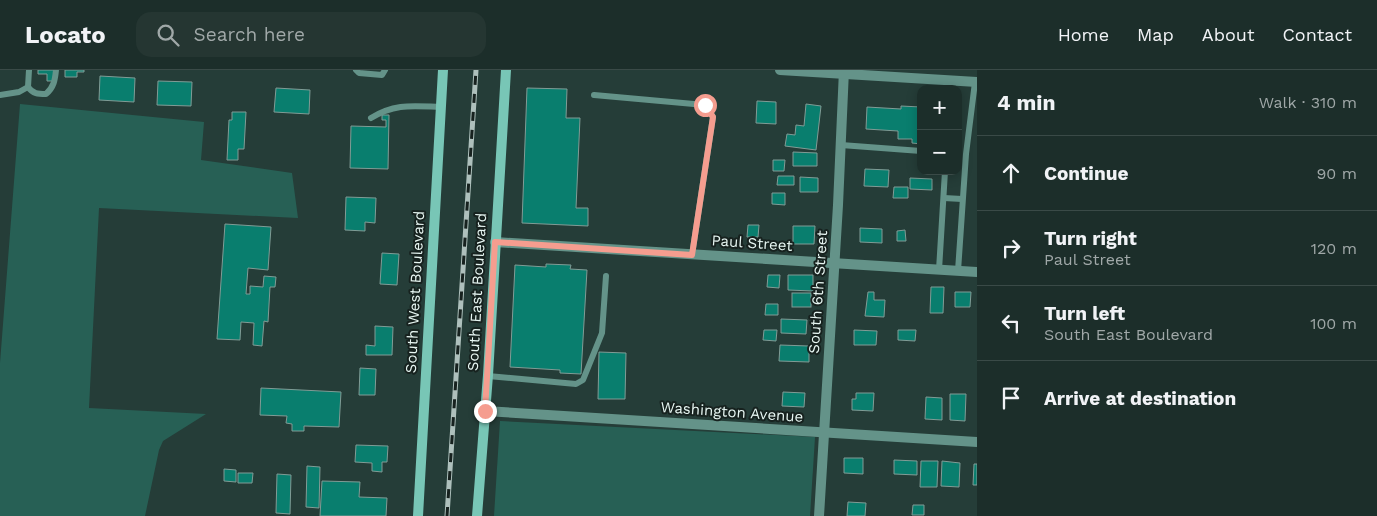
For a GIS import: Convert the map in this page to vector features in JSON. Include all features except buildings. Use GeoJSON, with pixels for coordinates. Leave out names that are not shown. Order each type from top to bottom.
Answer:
{"type":"FeatureCollection","features":[{"type":"Feature","properties":{"kind":"main road","name":"South West Boulevard"},"geometry":{"type":"LineString","coordinates":[[418,516],[443,70]]}},
{"type":"Feature","properties":{"kind":"main road","name":"South East Boulevard"},"geometry":{"type":"LineString","coordinates":[[477,516],[488,376],[506,70]]}},
{"type":"Feature","properties":{"kind":"street"},"geometry":{"type":"LineString","coordinates":[[780,70],[844,72],[949,85],[976,82]]}},
{"type":"Feature","properties":{"kind":"street","name":"South 6th Street"},"geometry":{"type":"LineString","coordinates":[[819,516],[835,264],[844,72]]}},
{"type":"Feature","properties":{"kind":"street","name":"Paul Street"},"geometry":{"type":"LineString","coordinates":[[495,242],[977,272]]}},
{"type":"Feature","properties":{"kind":"street","name":"Washington Avenue"},"geometry":{"type":"LineString","coordinates":[[485,411],[977,442]]}},
{"type":"Feature","properties":{"kind":"lane"},"geometry":{"type":"LineString","coordinates":[[29,70],[28,87],[37,94],[46,94],[51,90],[55,81],[56,70]]}},
{"type":"Feature","properties":{"kind":"lane"},"geometry":{"type":"LineString","coordinates":[[356,70],[359,73],[382,75],[385,70]]}},
{"type":"Feature","properties":{"kind":"lane"},"geometry":{"type":"LineString","coordinates":[[958,271],[966,154],[976,82]]}},
{"type":"Feature","properties":{"kind":"lane"},"geometry":{"type":"LineString","coordinates":[[0,95],[19,92],[28,87]]}},
{"type":"Feature","properties":{"kind":"lane"},"geometry":{"type":"LineString","coordinates":[[594,95],[705,105],[713,117],[692,255]]}},
{"type":"Feature","properties":{"kind":"lane"},"geometry":{"type":"LineString","coordinates":[[371,118],[382,110],[398,106],[440,107]]}},
{"type":"Feature","properties":{"kind":"lane"},"geometry":{"type":"LineString","coordinates":[[841,146],[917,151]]}},
{"type":"Feature","properties":{"kind":"lane"},"geometry":{"type":"LineString","coordinates":[[962,154],[966,154]]}},
{"type":"Feature","properties":{"kind":"lane"},"geometry":{"type":"LineString","coordinates":[[939,270],[945,175]]}},
{"type":"Feature","properties":{"kind":"lane"},"geometry":{"type":"LineString","coordinates":[[944,198],[962,199]]}},
{"type":"Feature","properties":{"kind":"lane"},"geometry":{"type":"LineString","coordinates":[[488,376],[576,384],[583,380],[602,333],[606,276]]}},
{"type":"Feature","properties":{"kind":"green space"},"geometry":{"type":"Polygon","coordinates":[[[20,104],[204,122],[201,160],[292,173],[298,218],[99,208],[89,408],[206,414],[163,441],[159,450],[145,516],[0,516],[0,363],[20,104]]]}},
{"type":"Feature","properties":{"kind":"green space"},"geometry":{"type":"Polygon","coordinates":[[[500,421],[815,437],[810,516],[494,516],[500,421]]]}},
{"type":"Feature","properties":{"kind":"railway"},"geometry":{"type":"LineString","coordinates":[[447,516],[476,70]]}},
{"type":"Feature","properties":{"kind":"route"},"geometry":{"type":"LineString","coordinates":[[485,411],[495,242],[692,255],[713,117],[705,105]]}}]}
